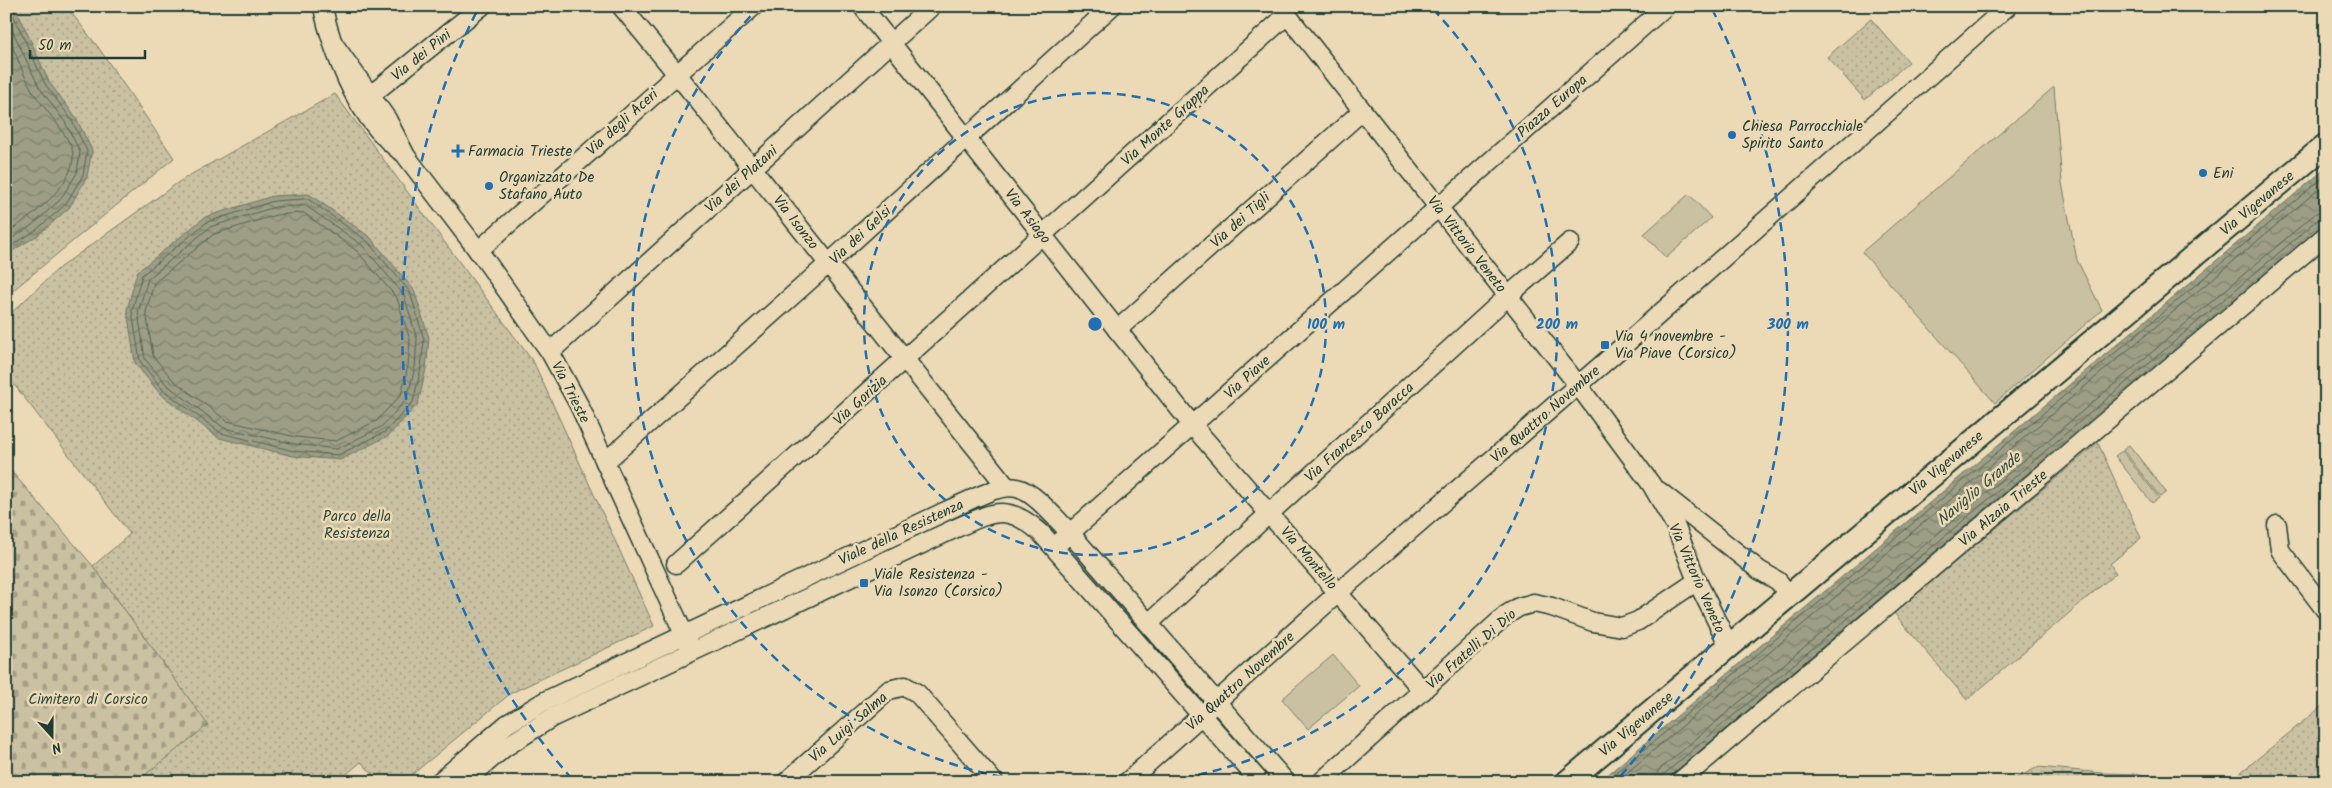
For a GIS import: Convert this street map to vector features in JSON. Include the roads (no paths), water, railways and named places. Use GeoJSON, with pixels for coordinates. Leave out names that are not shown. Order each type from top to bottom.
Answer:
{"type":"FeatureCollection","features":[{"type":"Feature","properties":{"kind":"main road","name":"Via Vigevanese"},"geometry":{"type":"LineString","coordinates":[[1567,782],[2326,145]]}},
{"type":"Feature","properties":{"kind":"street","name":"Via Trieste"},"geometry":{"type":"LineString","coordinates":[[323,6],[343,72],[365,100],[380,134],[406,156],[478,251],[550,352],[570,386],[692,653]]}},
{"type":"Feature","properties":{"kind":"street","name":"Via dei Pini"},"geometry":{"type":"LineString","coordinates":[[365,100],[482,6]]}},
{"type":"Feature","properties":{"kind":"street","name":"Via Isonzo"},"geometry":{"type":"LineString","coordinates":[[621,6],[678,74],[1006,486]]}},
{"type":"Feature","properties":{"kind":"street"},"geometry":{"type":"LineString","coordinates":[[678,74],[754,6]]}},
{"type":"Feature","properties":{"kind":"street","name":"Via Asiago"},"geometry":{"type":"LineString","coordinates":[[862,6],[1193,426]]}},
{"type":"Feature","properties":{"kind":"street","name":"Via dei Platani"},"geometry":{"type":"LineString","coordinates":[[550,352],[932,6]]}},
{"type":"Feature","properties":{"kind":"street","name":"Via dei Gelsi"},"geometry":{"type":"LineString","coordinates":[[605,462],[828,264],[1112,6]]}},
{"type":"Feature","properties":{"kind":"street","name":"Piazza Europa"},"geometry":{"type":"LineString","coordinates":[[1438,206],[1666,6]]}},
{"type":"Feature","properties":{"kind":"street","name":"Via Quattro Novembre"},"geometry":{"type":"LineString","coordinates":[[1127,782],[1339,592],[1578,385],[2008,6]]}},
{"type":"Feature","properties":{"kind":"street","name":"Via Vittorio Veneto"},"geometry":{"type":"LineString","coordinates":[[1284,10],[1507,297],[1578,385],[1651,484],[1675,525],[1697,581],[1729,646]]}},
{"type":"Feature","properties":{"kind":"street","name":"Via Monte Grappa"},"geometry":{"type":"LineString","coordinates":[[1043,236],[1284,10]]}},
{"type":"Feature","properties":{"kind":"street","name":"Via degli Aceri"},"geometry":{"type":"LineString","coordinates":[[478,251],[678,74]]}},
{"type":"Feature","properties":{"kind":"street","name":"Via dei Tigli"},"geometry":{"type":"LineString","coordinates":[[1117,330],[1362,111]]}},
{"type":"Feature","properties":{"kind":"street","name":"Via Piave"},"geometry":{"type":"LineString","coordinates":[[1055,547],[1438,206]]}},
{"type":"Feature","properties":{"kind":"street","name":"Via Alzaia Trieste"},"geometry":{"type":"LineString","coordinates":[[1679,782],[2326,234]]}},
{"type":"Feature","properties":{"kind":"street","name":"Via Gorizia"},"geometry":{"type":"LineString","coordinates":[[676,564],[1043,236]]}},
{"type":"Feature","properties":{"kind":"street","name":"Via Francesco Baracca"},"geometry":{"type":"LineString","coordinates":[[1149,623],[1570,242]]}},
{"type":"Feature","properties":{"kind":"street","name":"Via Montello"},"geometry":{"type":"LineString","coordinates":[[1193,426],[1423,691]]}},
{"type":"Feature","properties":{"kind":"street","name":"Via Vittorio Veneto"},"geometry":{"type":"LineString","coordinates":[[1651,484],[1759,570],[1778,582],[1789,595]]}},
{"type":"Feature","properties":{"kind":"street"},"geometry":{"type":"LineString","coordinates":[[1006,486],[1014,486],[1031,493],[1070,533],[1286,782]]}},
{"type":"Feature","properties":{"kind":"street","name":"Viale della Resistenza"},"geometry":{"type":"LineString","coordinates":[[439,782],[508,724],[546,700],[946,511],[1006,486]]}},
{"type":"Feature","properties":{"kind":"street","name":"Viale della Resistenza"},"geometry":{"type":"LineString","coordinates":[[464,782],[504,748],[553,717],[987,514],[1006,512],[1022,518],[1055,547],[1260,782]]}},
{"type":"Feature","properties":{"kind":"street"},"geometry":{"type":"LineString","coordinates":[[2277,525],[2280,550],[2326,611]]}},
{"type":"Feature","properties":{"kind":"street","name":"Via Fratelli Di Dio"},"geometry":{"type":"LineString","coordinates":[[1321,782],[1506,615],[1519,607],[1534,603],[1552,607],[1593,622],[1622,627],[1638,621],[1697,581]]}},
{"type":"Feature","properties":{"kind":"street","name":"Via Luigi Salma"},"geometry":{"type":"LineString","coordinates":[[786,782],[889,690],[905,686],[917,692],[994,782]]}},
{"type":"Feature","properties":{"kind":"water"},"geometry":{"type":"Polygon","coordinates":[[[6,6],[12,6],[20,17],[49,82],[75,116],[92,150],[87,177],[69,208],[38,235],[6,255],[6,6]]]}},
{"type":"Feature","properties":{"kind":"water","name":"Naviglio Grande"},"geometry":{"type":"Polygon","coordinates":[[[2326,168],[2326,220],[1663,782],[1599,782],[2326,168]]]}},
{"type":"Feature","properties":{"kind":"water"},"geometry":{"type":"Polygon","coordinates":[[[309,194],[370,237],[414,290],[429,338],[426,369],[418,404],[388,436],[340,460],[293,456],[219,438],[160,394],[135,363],[127,310],[137,272],[205,217],[273,196],[309,194]]]}},
{"type":"Feature","properties":{"kind":"place","name":"Chiesa Parrocchiale Spirito Santo"},"geometry":{"type":"Point","coordinates":[1732,135]}},
{"type":"Feature","properties":{"kind":"place","name":"Farmacia Trieste"},"geometry":{"type":"Point","coordinates":[458,151]}},
{"type":"Feature","properties":{"kind":"place","name":"Eni"},"geometry":{"type":"Point","coordinates":[2203,173]}},
{"type":"Feature","properties":{"kind":"place","name":"Organizzato De Stafano Auto"},"geometry":{"type":"Point","coordinates":[489,186]}},
{"type":"Feature","properties":{"kind":"place","name":"Via 4 novembre - Via Piave (Corsico)"},"geometry":{"type":"Point","coordinates":[1605,345]}},
{"type":"Feature","properties":{"kind":"place","name":"Viale Resistenza - Via Isonzo (Corsico)"},"geometry":{"type":"Point","coordinates":[864,583]}},
{"type":"Feature","properties":{"kind":"park label","name":"Parco della Resistenza"},"geometry":{"type":"Point","coordinates":[357,524]}},
{"type":"Feature","properties":{"kind":"park label","name":"Cimitero di Corsico"},"geometry":{"type":"Point","coordinates":[88,699]}}]}
